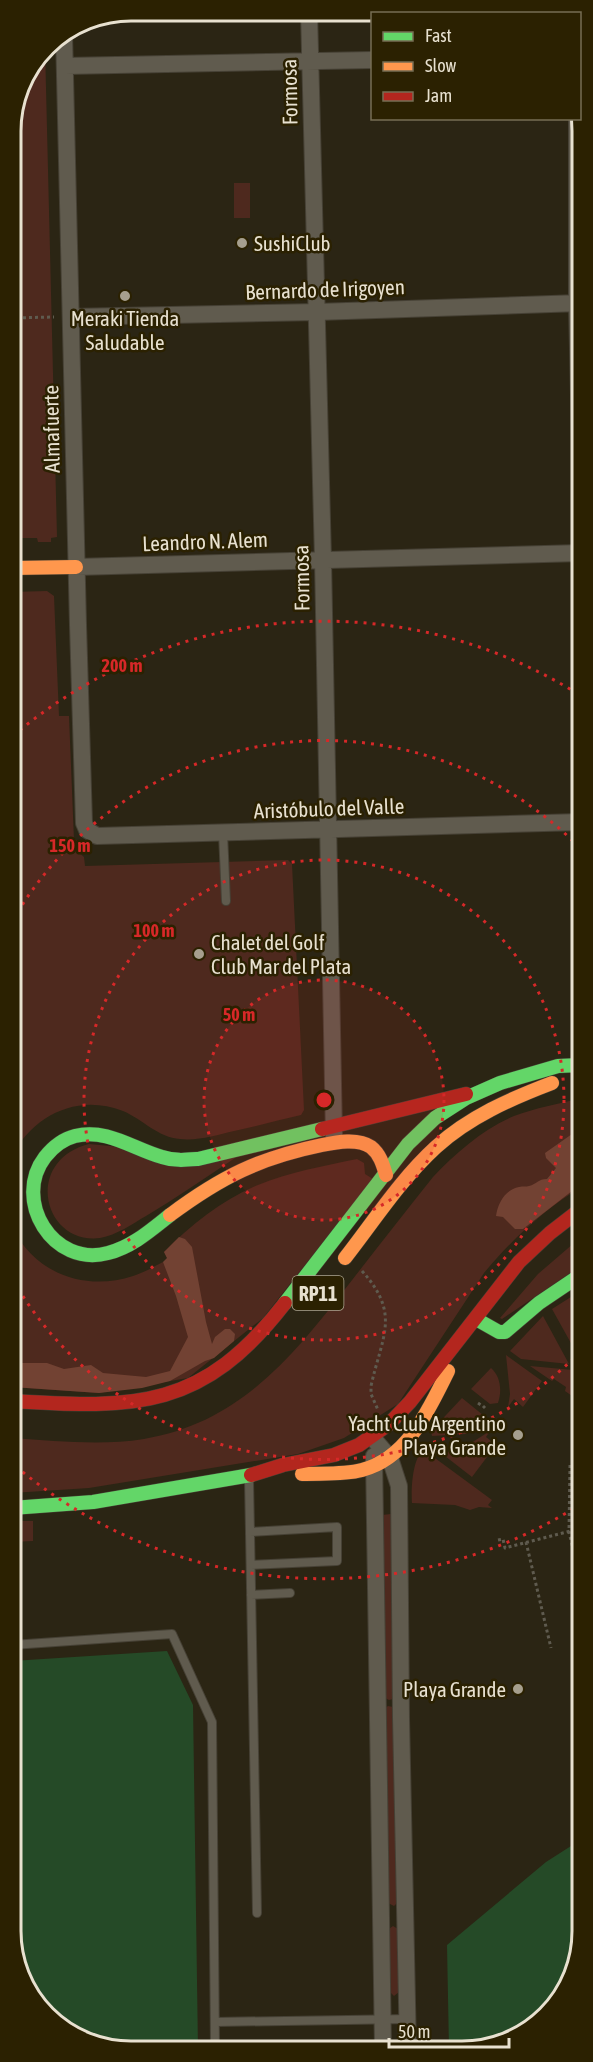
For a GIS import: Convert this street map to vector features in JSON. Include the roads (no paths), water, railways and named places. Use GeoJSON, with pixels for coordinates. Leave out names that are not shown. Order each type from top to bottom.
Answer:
{"type":"FeatureCollection","features":[{"type":"Feature","properties":{"kind":"main road","name":"Leandro N. Alem"},"geometry":{"type":"LineString","coordinates":[[21,568],[76,567]]}},
{"type":"Feature","properties":{"kind":"main road","name":"RP11"},"geometry":{"type":"LineString","coordinates":[[21,1402],[117,1405],[153,1400],[196,1383],[243,1352],[266,1328],[408,1144],[429,1121],[477,1091],[499,1082],[572,1064]]}},
{"type":"Feature","properties":{"kind":"main road","name":"RP11"},"geometry":{"type":"LineString","coordinates":[[336,1270],[416,1168],[461,1126],[523,1093],[572,1075]]}},
{"type":"Feature","properties":{"kind":"main road"},"geometry":{"type":"LineString","coordinates":[[386,1175],[382,1161],[371,1146],[359,1142],[334,1143],[266,1159],[241,1170],[187,1203],[134,1241],[104,1254],[87,1255],[71,1251],[54,1241],[40,1225],[34,1211],[32,1197],[33,1182],[38,1168],[51,1150],[70,1138],[86,1134],[103,1134],[151,1154],[176,1160],[198,1159],[477,1091]]}},
{"type":"Feature","properties":{"kind":"main road"},"geometry":{"type":"LineString","coordinates":[[21,1507],[93,1502],[249,1475],[347,1451],[389,1424],[410,1402],[519,1262],[572,1216]]}},
{"type":"Feature","properties":{"kind":"main road"},"geometry":{"type":"LineString","coordinates":[[476,1319],[499,1332],[506,1332],[544,1299],[572,1281]]}},
{"type":"Feature","properties":{"kind":"main road"},"geometry":{"type":"LineString","coordinates":[[249,1475],[361,1470],[383,1462],[404,1443],[430,1405],[476,1319]]}},
{"type":"Feature","properties":{"kind":"street","name":"Formosa"},"geometry":{"type":"LineString","coordinates":[[309,21],[323,560],[334,1143]]}},
{"type":"Feature","properties":{"kind":"street","name":"Almafuerte"},"geometry":{"type":"LineString","coordinates":[[64,44],[84,824]]}},
{"type":"Feature","properties":{"kind":"street"},"geometry":{"type":"LineString","coordinates":[[65,66],[371,60]]}},
{"type":"Feature","properties":{"kind":"street","name":"Bernardo de Irigoyen"},"geometry":{"type":"LineString","coordinates":[[71,317],[572,303]]}},
{"type":"Feature","properties":{"kind":"street","name":"Leandro N. Alem"},"geometry":{"type":"LineString","coordinates":[[76,567],[572,553]]}},
{"type":"Feature","properties":{"kind":"street","name":"Aristóbulo del Valle"},"geometry":{"type":"LineString","coordinates":[[84,824],[87,830],[97,836],[572,822]]}},
{"type":"Feature","properties":{"kind":"street"},"geometry":{"type":"LineString","coordinates":[[372,1437],[383,1462],[399,1486],[401,1718],[408,2041]]}},
{"type":"Feature","properties":{"kind":"street"},"geometry":{"type":"LineString","coordinates":[[383,1462],[383,2041]]}},
{"type":"Feature","properties":{"kind":"lane"},"geometry":{"type":"LineString","coordinates":[[223,834],[225,901]]}},
{"type":"Feature","properties":{"kind":"lane"},"geometry":{"type":"LineString","coordinates":[[249,1475],[257,1913]]}},
{"type":"Feature","properties":{"kind":"lane"},"geometry":{"type":"LineString","coordinates":[[250,1532],[337,1527],[337,1560],[250,1565]]}},
{"type":"Feature","properties":{"kind":"lane"},"geometry":{"type":"LineString","coordinates":[[251,1595],[290,1593]]}},
{"type":"Feature","properties":{"kind":"lane"},"geometry":{"type":"LineString","coordinates":[[21,1644],[172,1635],[212,1722],[215,2041]]}},
{"type":"Feature","properties":{"kind":"lane"},"geometry":{"type":"LineString","coordinates":[[215,2022],[409,2019]]}},
{"type":"Feature","properties":{"kind":"place","name":"SushiClub"},"geometry":{"type":"Point","coordinates":[242,243]}},
{"type":"Feature","properties":{"kind":"place","name":"Meraki Tienda Saludable"},"geometry":{"type":"Point","coordinates":[125,296]}},
{"type":"Feature","properties":{"kind":"place","name":"Chalet del Golf Club Mar del Plata"},"geometry":{"type":"Point","coordinates":[199,954]}},
{"type":"Feature","properties":{"kind":"place","name":"Yacht Club Argentino Playa Grande"},"geometry":{"type":"Point","coordinates":[518,1435]}},
{"type":"Feature","properties":{"kind":"place","name":"Playa Grande"},"geometry":{"type":"Point","coordinates":[518,1689]}}]}
